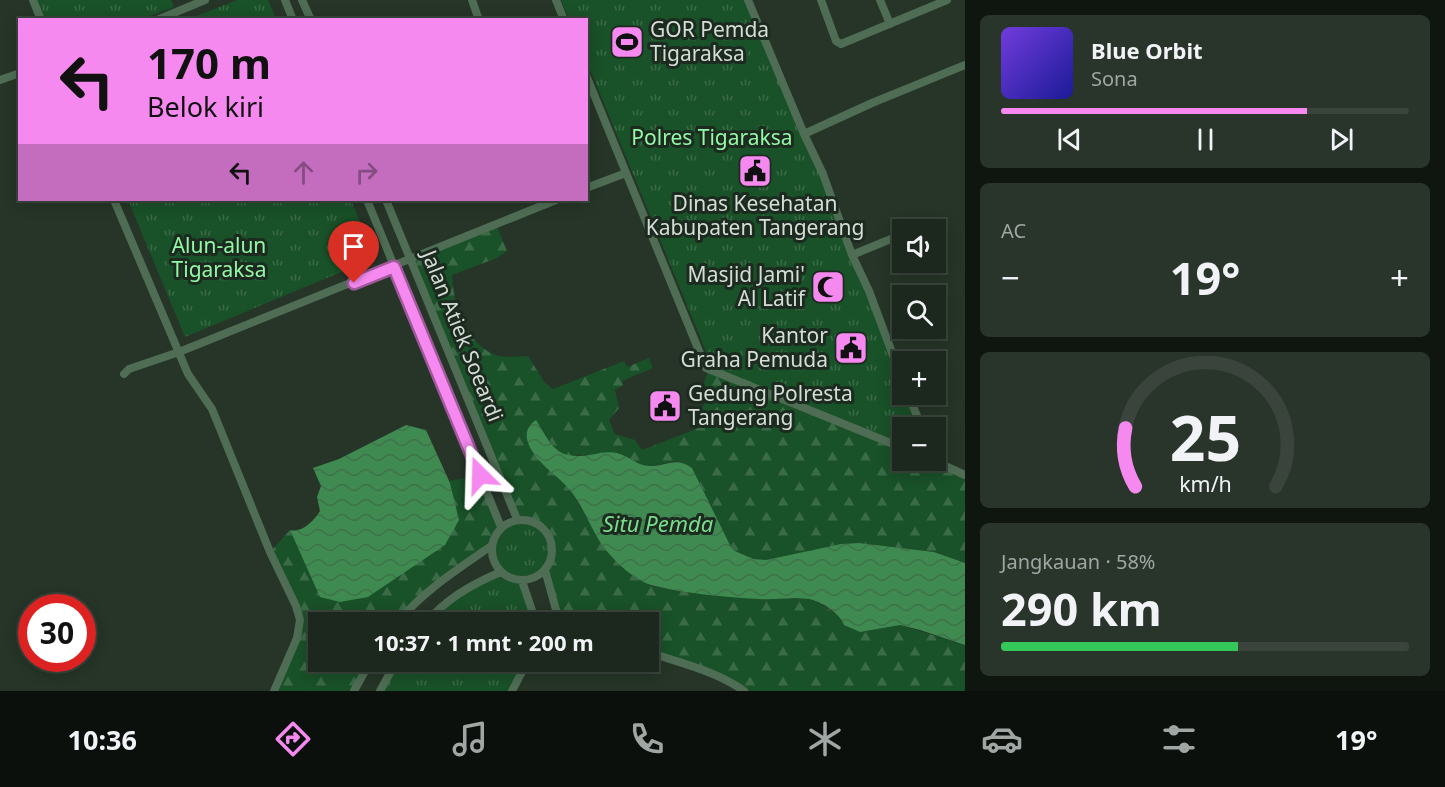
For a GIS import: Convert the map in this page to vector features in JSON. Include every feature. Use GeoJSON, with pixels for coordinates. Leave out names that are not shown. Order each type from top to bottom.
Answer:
{"type":"FeatureCollection","features":[{"type":"Feature","properties":{"kind":"street"},"geometry":{"type":"LineString","coordinates":[[33,0],[40,18]]}},
{"type":"Feature","properties":{"kind":"street"},"geometry":{"type":"LineString","coordinates":[[162,18],[205,0]]}},
{"type":"Feature","properties":{"kind":"street"},"geometry":{"type":"LineString","coordinates":[[285,0],[292,18]]}},
{"type":"Feature","properties":{"kind":"street"},"geometry":{"type":"LineString","coordinates":[[302,0],[309,18]]}},
{"type":"Feature","properties":{"kind":"street"},"geometry":{"type":"LineString","coordinates":[[472,0],[478,18]]}},
{"type":"Feature","properties":{"kind":"street"},"geometry":{"type":"LineString","coordinates":[[556,0],[563,18]]}},
{"type":"Feature","properties":{"kind":"street"},"geometry":{"type":"LineString","coordinates":[[748,0],[823,174],[852,255],[869,291],[892,353]]}},
{"type":"Feature","properties":{"kind":"street"},"geometry":{"type":"LineString","coordinates":[[821,0],[836,41],[841,44],[947,0]]}},
{"type":"Feature","properties":{"kind":"street"},"geometry":{"type":"LineString","coordinates":[[880,0],[890,24]]}},
{"type":"Feature","properties":{"kind":"street"},"geometry":{"type":"LineString","coordinates":[[804,134],[965,65]]}},
{"type":"Feature","properties":{"kind":"street"},"geometry":{"type":"LineString","coordinates":[[0,80],[18,74]]}},
{"type":"Feature","properties":{"kind":"street"},"geometry":{"type":"LineString","coordinates":[[588,80],[706,368],[892,444]]}},
{"type":"Feature","properties":{"kind":"street"},"geometry":{"type":"LineString","coordinates":[[588,187],[626,173]]}},
{"type":"Feature","properties":{"kind":"street"},"geometry":{"type":"LineString","coordinates":[[114,201],[188,374],[212,409],[270,552],[296,606],[300,621],[297,638],[274,691]]}},
{"type":"Feature","properties":{"kind":"street","name":"Jalan Atiek Soeardi"},"geometry":{"type":"LineString","coordinates":[[367,201],[501,527]]}},
{"type":"Feature","properties":{"kind":"street","name":"Jalan Atiek Soeardi"},"geometry":{"type":"LineString","coordinates":[[386,201],[517,519]]}},
{"type":"Feature","properties":{"kind":"street"},"geometry":{"type":"LineString","coordinates":[[124,374],[129,369],[179,352],[412,260],[554,201]]}},
{"type":"Feature","properties":{"kind":"street"},"geometry":{"type":"LineString","coordinates":[[852,255],[891,239]]}},
{"type":"Feature","properties":{"kind":"street"},"geometry":{"type":"LineString","coordinates":[[946,466],[965,475]]}},
{"type":"Feature","properties":{"kind":"street"},"geometry":{"type":"LineString","coordinates":[[517,519],[529,520],[539,524],[547,531],[553,551],[544,570],[537,576],[522,581],[509,578],[501,572],[495,565],[491,546],[501,527],[517,519]]}},
{"type":"Feature","properties":{"kind":"street"},"geometry":{"type":"LineString","coordinates":[[406,612],[451,574],[491,546]]}},
{"type":"Feature","properties":{"kind":"street"},"geometry":{"type":"LineString","coordinates":[[544,570],[557,612]]}},
{"type":"Feature","properties":{"kind":"street"},"geometry":{"type":"LineString","coordinates":[[438,612],[453,598],[481,580],[501,572]]}},
{"type":"Feature","properties":{"kind":"street"},"geometry":{"type":"LineString","coordinates":[[522,581],[533,612]]}},
{"type":"Feature","properties":{"kind":"street"},"geometry":{"type":"LineString","coordinates":[[659,656],[710,673],[737,685],[744,691]]}},
{"type":"Feature","properties":{"kind":"street"},"geometry":{"type":"LineString","coordinates":[[354,691],[364,672]]}},
{"type":"Feature","properties":{"kind":"street"},"geometry":{"type":"LineString","coordinates":[[380,691],[390,672]]}},
{"type":"Feature","properties":{"kind":"street"},"geometry":{"type":"LineString","coordinates":[[512,691],[522,672]]}},
{"type":"Feature","properties":{"kind":"green space"},"geometry":{"type":"Polygon","coordinates":[[[36,0],[171,0],[174,7],[145,18],[44,18],[36,0]]]}},
{"type":"Feature","properties":{"kind":"green space"},"geometry":{"type":"Polygon","coordinates":[[[237,0],[268,0],[276,18],[192,18],[237,0]]]}},
{"type":"Feature","properties":{"kind":"green space","name":"Polres Tigaraksa"},"geometry":{"type":"Polygon","coordinates":[[[561,0],[749,0],[892,351],[892,405],[914,405],[919,417],[892,417],[892,443],[712,366],[588,64],[588,18],[569,18],[561,0]]]}},
{"type":"Feature","properties":{"kind":"green space","name":"Alun-alun Tigaraksa"},"geometry":{"type":"Polygon","coordinates":[[[128,201],[351,201],[375,258],[185,337],[128,201]]]}},
{"type":"Feature","properties":{"kind":"green space"},"geometry":{"type":"Polygon","coordinates":[[[496,224],[507,251],[497,258],[452,275],[455,299],[470,334],[478,344],[499,356],[528,356],[545,383],[553,389],[624,361],[627,367],[649,358],[653,368],[622,381],[623,385],[615,390],[619,408],[609,420],[615,434],[635,440],[642,450],[701,427],[699,412],[709,398],[704,383],[708,370],[892,445],[892,471],[946,471],[946,467],[965,475],[965,563],[934,552],[859,543],[841,544],[766,560],[752,559],[735,551],[730,545],[692,468],[677,461],[652,466],[642,465],[618,453],[570,456],[560,454],[536,420],[538,459],[570,489],[599,540],[627,571],[651,586],[674,590],[758,599],[811,599],[860,632],[900,625],[965,645],[965,691],[743,691],[659,656],[659,612],[561,612],[545,570],[552,551],[549,535],[536,524],[517,519],[412,260],[496,224]]]}},
{"type":"Feature","properties":{"kind":"green space"},"geometry":{"type":"Polygon","coordinates":[[[480,475],[501,527],[491,546],[441,582],[409,612],[308,612],[308,672],[364,672],[354,691],[274,691],[300,621],[270,552],[290,530],[320,596],[459,520],[449,481],[480,475]]]}},
{"type":"Feature","properties":{"kind":"green space"},"geometry":{"type":"Polygon","coordinates":[[[517,519],[532,522],[549,538],[552,548],[551,558],[546,568],[536,576],[522,581],[533,612],[438,612],[453,598],[501,572],[493,556],[492,548],[497,534],[517,519]]]}},
{"type":"Feature","properties":{"kind":"green space"},"geometry":{"type":"Polygon","coordinates":[[[390,672],[522,672],[512,691],[380,691],[390,672]]]}},
{"type":"Feature","properties":{"kind":"water","name":"Situ Pemda"},"geometry":{"type":"Polygon","coordinates":[[[536,420],[546,437],[562,453],[578,456],[613,452],[647,466],[677,462],[692,468],[730,545],[735,551],[753,559],[766,560],[841,544],[859,543],[934,552],[965,563],[965,645],[900,625],[860,632],[844,625],[830,609],[809,599],[758,599],[706,595],[655,586],[638,579],[607,552],[570,490],[544,466],[534,453],[527,439],[527,432],[536,420]]]}},
{"type":"Feature","properties":{"kind":"water"},"geometry":{"type":"Polygon","coordinates":[[[406,425],[426,430],[450,483],[459,520],[445,545],[368,597],[340,602],[320,597],[290,530],[299,530],[307,525],[320,511],[317,497],[321,486],[313,468],[339,459],[406,425]]]}},
{"type":"Feature","properties":{"kind":"place","name":"GOR Pemda Tigaraksa"},"geometry":{"type":"Point","coordinates":[627,42]}},
{"type":"Feature","properties":{"kind":"place","name":"Dinas Kesehatan Kabupaten Tangerang"},"geometry":{"type":"Point","coordinates":[755,171]}},
{"type":"Feature","properties":{"kind":"place","name":"Masjid Jami' Al Latif"},"geometry":{"type":"Point","coordinates":[828,287]}},
{"type":"Feature","properties":{"kind":"place","name":"Kantor Graha Pemuda"},"geometry":{"type":"Point","coordinates":[851,348]}},
{"type":"Feature","properties":{"kind":"place","name":"Gedung Polresta Tangerang"},"geometry":{"type":"Point","coordinates":[665,406]}},
{"type":"Feature","properties":{"kind":"route"},"geometry":{"type":"LineString","coordinates":[[354,283],[394,267],[480,475]]}}]}
